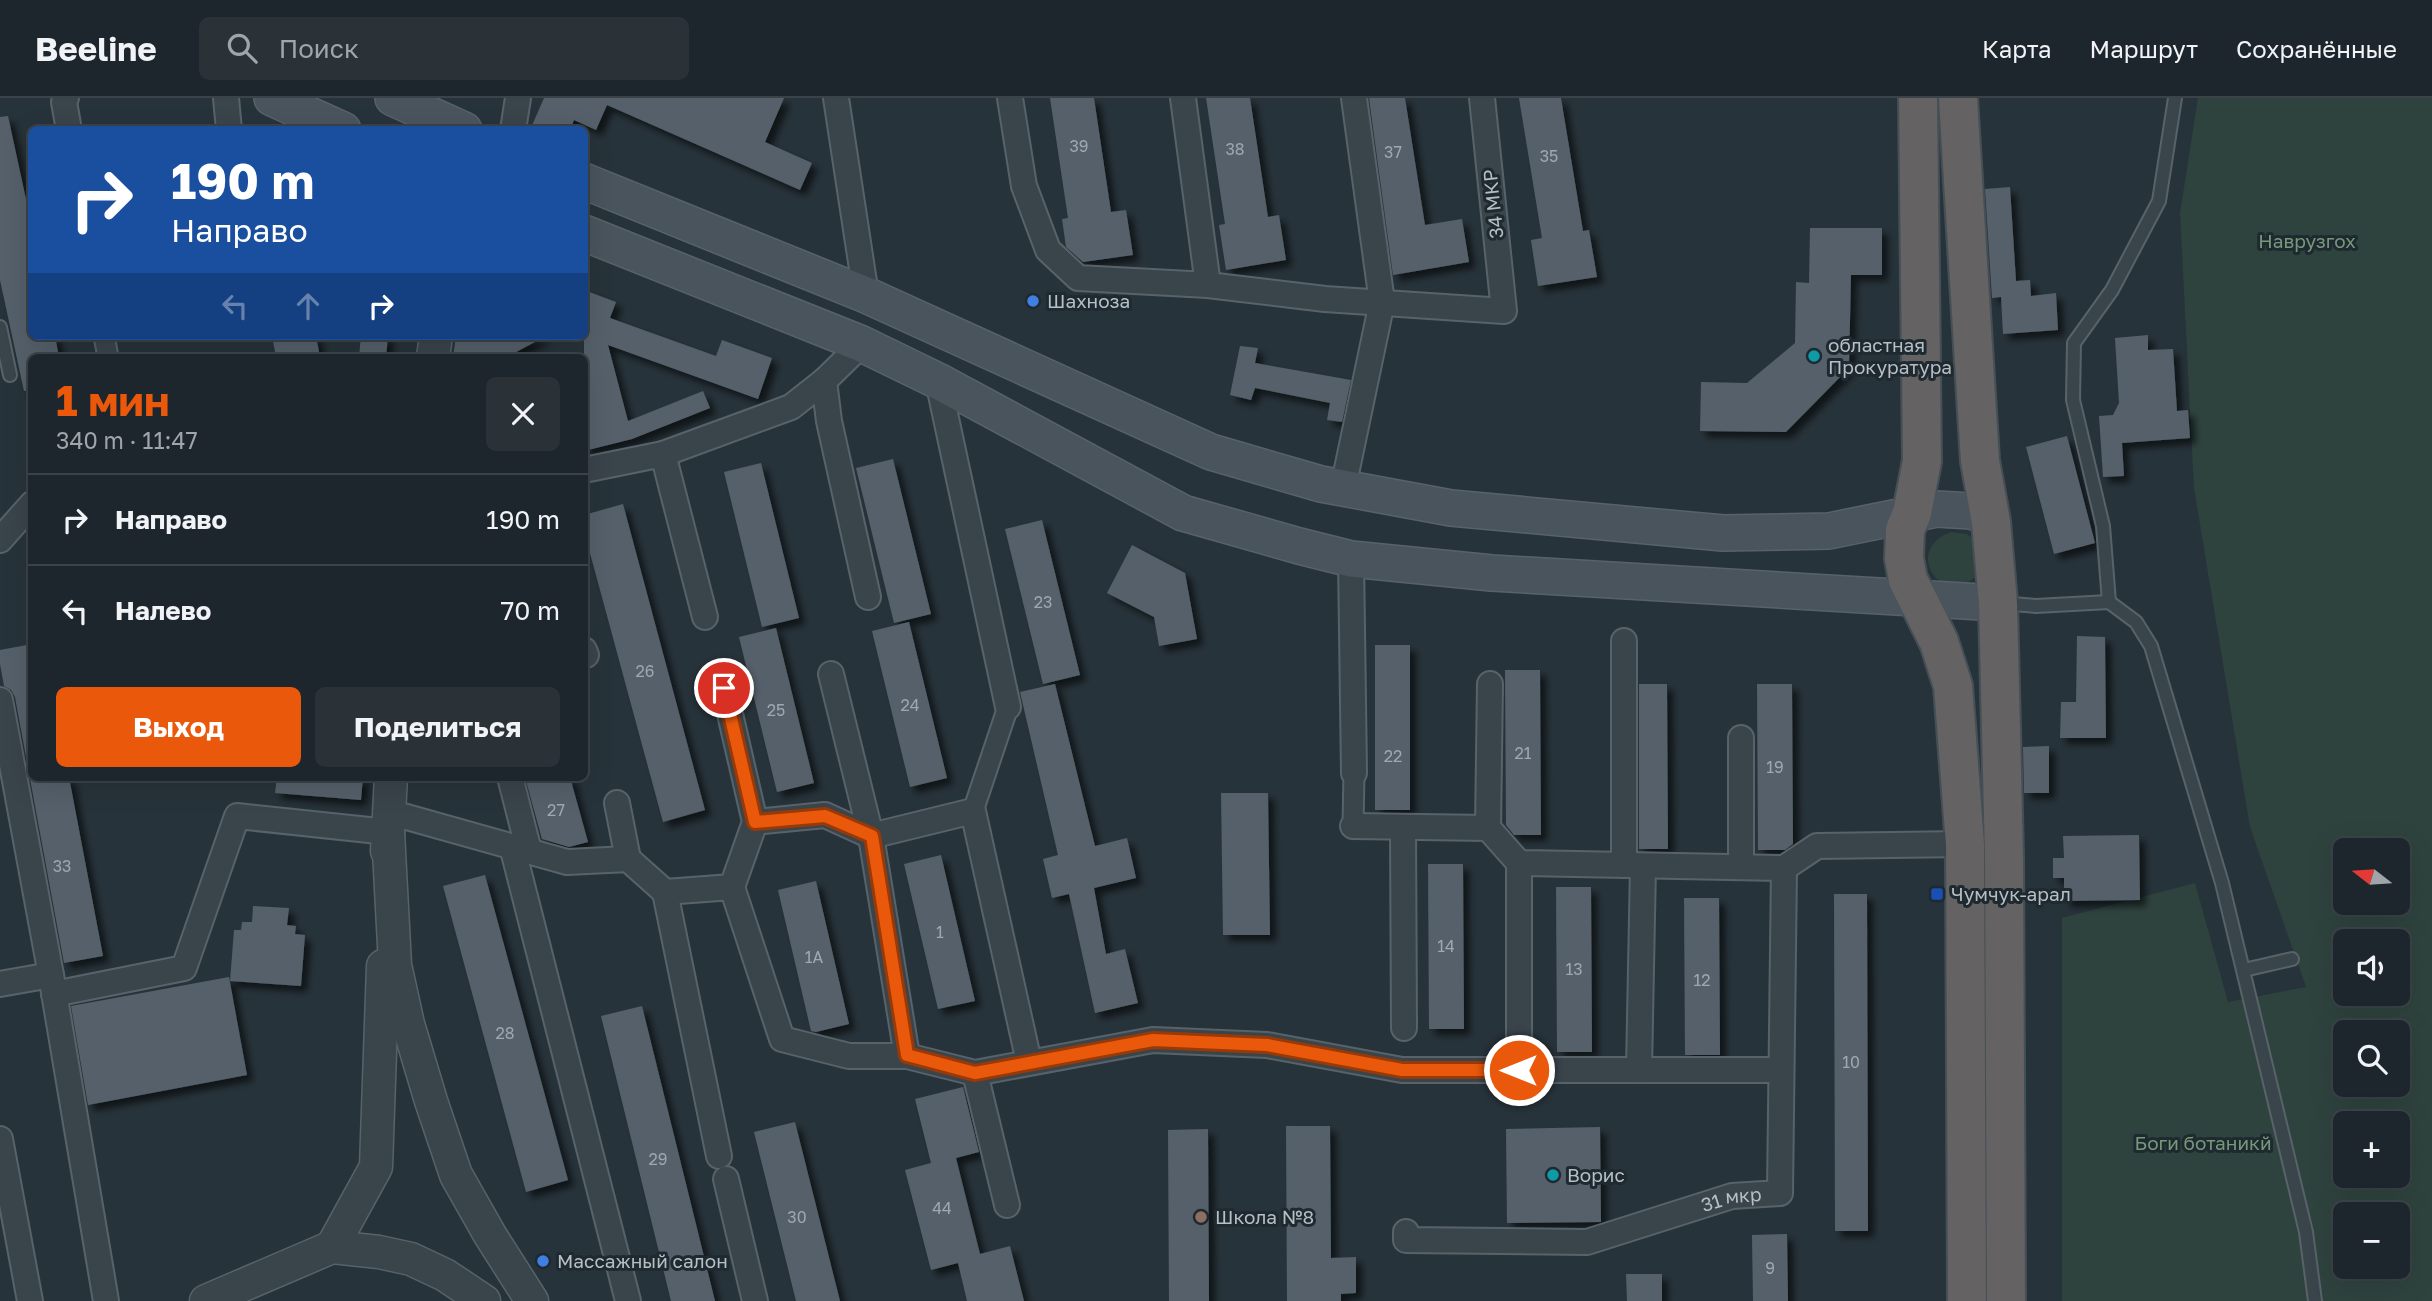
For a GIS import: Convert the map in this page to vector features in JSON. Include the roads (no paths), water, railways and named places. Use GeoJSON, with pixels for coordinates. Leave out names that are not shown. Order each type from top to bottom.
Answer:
{"type":"FeatureCollection","features":[{"type":"Feature","properties":{"kind":"highway"},"geometry":{"type":"LineString","coordinates":[[1918,98],[1922,461],[1912,513],[1905,530],[1904,558],[1908,580],[1939,642],[1953,686],[1965,844],[1968,1301]]}},
{"type":"Feature","properties":{"kind":"highway"},"geometry":{"type":"LineString","coordinates":[[1958,98],[1980,461],[1995,555],[1998,603],[2004,871],[2006,1301]]}},
{"type":"Feature","properties":{"kind":"main road"},"geometry":{"type":"LineString","coordinates":[[272,98],[334,126]]}},
{"type":"Feature","properties":{"kind":"main road"},"geometry":{"type":"LineString","coordinates":[[393,98],[455,126]]}},
{"type":"Feature","properties":{"kind":"main road"},"geometry":{"type":"LineString","coordinates":[[588,182],[866,295],[1211,452],[1321,484],[1451,508],[1723,533],[1829,531],[1912,513],[1952,509],[1989,517]]}},
{"type":"Feature","properties":{"kind":"main road"},"geometry":{"type":"LineString","coordinates":[[588,235],[862,344],[938,381],[1183,513],[1352,559],[1492,573],[1998,603]]}},
{"type":"Feature","properties":{"kind":"street"},"geometry":{"type":"LineString","coordinates":[[66,98],[64,103],[68,126]]}},
{"type":"Feature","properties":{"kind":"street"},"geometry":{"type":"LineString","coordinates":[[226,98],[229,126]]}},
{"type":"Feature","properties":{"kind":"street"},"geometry":{"type":"LineString","coordinates":[[514,126],[518,98]]}},
{"type":"Feature","properties":{"kind":"street"},"geometry":{"type":"LineString","coordinates":[[836,98],[866,295]]}},
{"type":"Feature","properties":{"kind":"street"},"geometry":{"type":"LineString","coordinates":[[1010,98],[1024,186],[1048,250],[1078,278],[1208,285],[1325,299],[1382,302]]}},
{"type":"Feature","properties":{"kind":"street"},"geometry":{"type":"LineString","coordinates":[[1182,98],[1208,285]]}},
{"type":"Feature","properties":{"kind":"street"},"geometry":{"type":"LineString","coordinates":[[1343,488],[1382,302],[1354,98]]}},
{"type":"Feature","properties":{"kind":"street","name":"34 МКР"},"geometry":{"type":"LineString","coordinates":[[1382,302],[1504,311],[1482,98]]}},
{"type":"Feature","properties":{"kind":"street"},"geometry":{"type":"LineString","coordinates":[[588,469],[663,454],[790,407],[824,381],[862,344]]}},
{"type":"Feature","properties":{"kind":"street"},"geometry":{"type":"LineString","coordinates":[[824,381],[829,421],[868,597]]}},
{"type":"Feature","properties":{"kind":"street"},"geometry":{"type":"LineString","coordinates":[[938,381],[1008,707],[973,811],[1029,1062]]}},
{"type":"Feature","properties":{"kind":"street"},"geometry":{"type":"LineString","coordinates":[[663,454],[705,617]]}},
{"type":"Feature","properties":{"kind":"street"},"geometry":{"type":"LineString","coordinates":[[0,540],[28,508]]}},
{"type":"Feature","properties":{"kind":"street"},"geometry":{"type":"LineString","coordinates":[[1352,559],[1353,826],[1488,828]]}},
{"type":"Feature","properties":{"kind":"street"},"geometry":{"type":"LineString","coordinates":[[1623,641],[1634,865],[1639,1070]]}},
{"type":"Feature","properties":{"kind":"street"},"geometry":{"type":"LineString","coordinates":[[831,674],[872,836],[907,1055]]}},
{"type":"Feature","properties":{"kind":"street"},"geometry":{"type":"LineString","coordinates":[[1490,684],[1488,828],[1519,863],[1519,1070]]}},
{"type":"Feature","properties":{"kind":"street"},"geometry":{"type":"LineString","coordinates":[[724,688],[755,822],[732,887],[782,1039],[849,1056],[907,1055],[975,1073],[1153,1040],[1267,1045],[1402,1070],[1781,1070]]}},
{"type":"Feature","properties":{"kind":"street"},"geometry":{"type":"LineString","coordinates":[[0,700],[53,984],[106,1301]]}},
{"type":"Feature","properties":{"kind":"street"},"geometry":{"type":"LineString","coordinates":[[1741,738],[1741,867]]}},
{"type":"Feature","properties":{"kind":"street"},"geometry":{"type":"LineString","coordinates":[[332,1247],[376,1167],[391,781]]}},
{"type":"Feature","properties":{"kind":"street"},"geometry":{"type":"LineString","coordinates":[[511,781],[521,849],[628,1301]]}},
{"type":"Feature","properties":{"kind":"street"},"geometry":{"type":"LineString","coordinates":[[617,803],[628,859],[665,892],[723,1168],[755,1301]]}},
{"type":"Feature","properties":{"kind":"street"},"geometry":{"type":"LineString","coordinates":[[755,822],[825,816],[872,836],[973,811]]}},
{"type":"Feature","properties":{"kind":"street"},"geometry":{"type":"LineString","coordinates":[[0,984],[53,984],[184,968],[237,816],[389,822],[521,849],[567,862],[628,859]]}},
{"type":"Feature","properties":{"kind":"street"},"geometry":{"type":"LineString","coordinates":[[389,822],[395,965],[408,1024],[456,1175],[532,1301]]}},
{"type":"Feature","properties":{"kind":"street"},"geometry":{"type":"LineString","coordinates":[[1403,828],[1404,1028]]}},
{"type":"Feature","properties":{"kind":"street"},"geometry":{"type":"LineString","coordinates":[[1519,863],[1784,868],[1817,846],[1965,844]]}},
{"type":"Feature","properties":{"kind":"street","name":"31 мкр"},"geometry":{"type":"LineString","coordinates":[[1406,1236],[1587,1242],[1732,1196],[1780,1193],[1784,868]]}},
{"type":"Feature","properties":{"kind":"street"},"geometry":{"type":"LineString","coordinates":[[665,892],[732,887]]}},
{"type":"Feature","properties":{"kind":"street"},"geometry":{"type":"LineString","coordinates":[[975,1073],[1007,1205]]}},
{"type":"Feature","properties":{"kind":"street"},"geometry":{"type":"LineString","coordinates":[[0,1139],[30,1301]]}},
{"type":"Feature","properties":{"kind":"street"},"geometry":{"type":"LineString","coordinates":[[206,1301],[332,1247],[379,1252],[411,1259],[445,1275],[484,1301]]}},
{"type":"Feature","properties":{"kind":"lane"},"geometry":{"type":"LineString","coordinates":[[2109,602],[2103,526],[2073,400],[2074,343],[2112,290],[2159,201],[2175,98]]}},
{"type":"Feature","properties":{"kind":"lane"},"geometry":{"type":"LineString","coordinates":[[0,327],[10,375]]}},
{"type":"Feature","properties":{"kind":"lane"},"geometry":{"type":"LineString","coordinates":[[1998,603],[2036,606],[2109,602],[2136,622],[2151,646],[2222,883],[2306,1232],[2315,1301]]}},
{"type":"Feature","properties":{"kind":"lane"},"geometry":{"type":"LineString","coordinates":[[2244,971],[2292,959]]}},
{"type":"Feature","properties":{"kind":"place","name":"Шахноза"},"geometry":{"type":"Point","coordinates":[1033,301]}},
{"type":"Feature","properties":{"kind":"place","name":"областная Прокуратура"},"geometry":{"type":"Point","coordinates":[1814,356]}},
{"type":"Feature","properties":{"kind":"place","name":"Чумчук-арал"},"geometry":{"type":"Point","coordinates":[1937,894]}},
{"type":"Feature","properties":{"kind":"place","name":"Ворис"},"geometry":{"type":"Point","coordinates":[1553,1175]}},
{"type":"Feature","properties":{"kind":"place","name":"Школа №8"},"geometry":{"type":"Point","coordinates":[1201,1217]}},
{"type":"Feature","properties":{"kind":"place","name":"Массажный салон"},"geometry":{"type":"Point","coordinates":[543,1261]}},
{"type":"Feature","properties":{"kind":"park label","name":"Наврузгох"},"geometry":{"type":"Point","coordinates":[2307,241]}},
{"type":"Feature","properties":{"kind":"park label","name":"Боги ботаникй"},"geometry":{"type":"Point","coordinates":[2203,1143]}}]}
